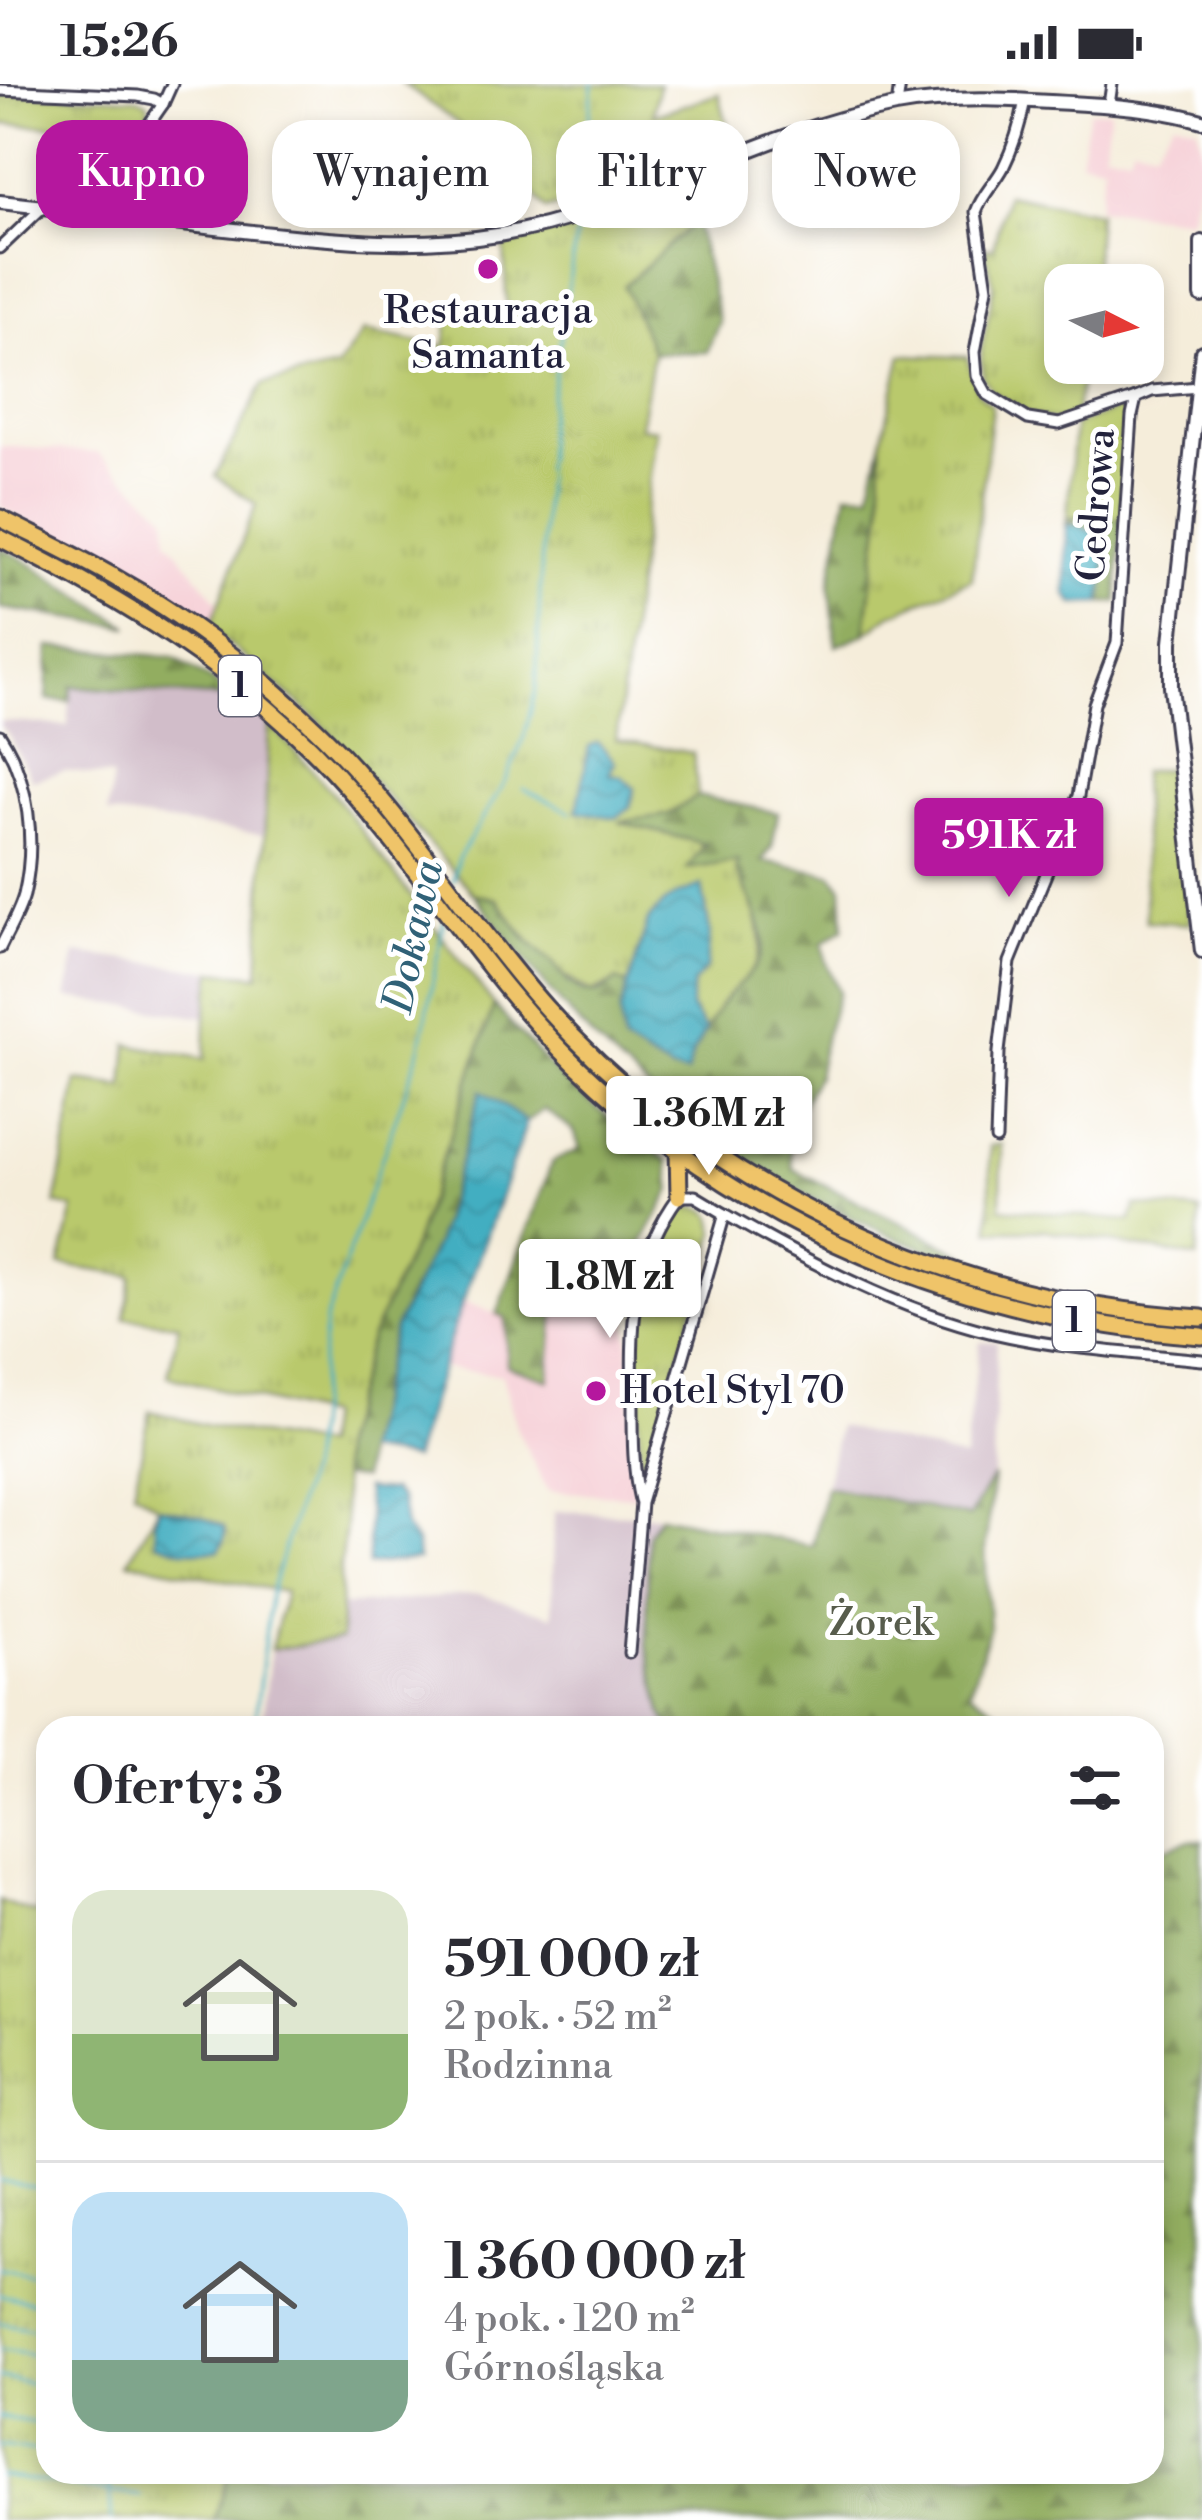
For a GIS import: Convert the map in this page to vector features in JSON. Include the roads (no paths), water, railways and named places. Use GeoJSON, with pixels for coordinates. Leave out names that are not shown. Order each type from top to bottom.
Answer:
{"type":"FeatureCollection","features":[{"type":"Feature","properties":{"kind":"main road","name":"1"},"geometry":{"type":"LineString","coordinates":[[0,518],[125,583],[263,681],[348,762],[546,1007],[610,1073],[764,1185],[883,1245],[1001,1286],[1076,1304],[1202,1318]]}},
{"type":"Feature","properties":{"kind":"main road","name":"1"},"geometry":{"type":"LineString","coordinates":[[0,538],[146,618],[254,697],[332,770],[515,999],[573,1061],[678,1149],[774,1212],[909,1275],[996,1304],[1072,1321],[1202,1336]]}},
{"type":"Feature","properties":{"kind":"main road"},"geometry":{"type":"LineString","coordinates":[[678,1149],[679,1196]]}},
{"type":"Feature","properties":{"kind":"street"},"geometry":{"type":"LineString","coordinates":[[152,120],[172,84]]}},
{"type":"Feature","properties":{"kind":"street"},"geometry":{"type":"LineString","coordinates":[[897,106],[900,84]]}},
{"type":"Feature","properties":{"kind":"street"},"geometry":{"type":"LineString","coordinates":[[1108,105],[1112,84]]}},
{"type":"Feature","properties":{"kind":"street"},"geometry":{"type":"LineString","coordinates":[[0,89],[138,96],[163,104]]}},
{"type":"Feature","properties":{"kind":"street"},"geometry":{"type":"LineString","coordinates":[[1025,100],[1004,166],[976,212],[987,288],[975,352],[977,376],[987,394],[1041,423],[1059,424],[1136,398]]}},
{"type":"Feature","properties":{"kind":"street"},"geometry":{"type":"LineString","coordinates":[[220,228],[371,242],[452,241],[510,233],[596,211],[788,136],[897,106],[1025,100],[1108,105],[1202,121]]}},
{"type":"Feature","properties":{"kind":"street"},"geometry":{"type":"LineString","coordinates":[[0,202],[36,206]]}},
{"type":"Feature","properties":{"kind":"street"},"geometry":{"type":"LineString","coordinates":[[0,248],[36,214]]}},
{"type":"Feature","properties":{"kind":"street"},"geometry":{"type":"LineString","coordinates":[[1202,242],[1202,296]]}},
{"type":"Feature","properties":{"kind":"street"},"geometry":{"type":"LineString","coordinates":[[1202,352],[1198,435],[1171,642],[1202,951]]}},
{"type":"Feature","properties":{"kind":"street","name":"Cedrowa"},"geometry":{"type":"LineString","coordinates":[[996,1138],[998,1052],[1010,962],[1078,796],[1094,704],[1118,643],[1136,398],[1152,391],[1198,387]]}},
{"type":"Feature","properties":{"kind":"street"},"geometry":{"type":"LineString","coordinates":[[0,735],[20,779],[29,834],[24,893],[0,948]]}},
{"type":"Feature","properties":{"kind":"street"},"geometry":{"type":"LineString","coordinates":[[629,1653],[641,1503],[633,1438],[636,1294],[652,1238],[679,1196],[695,1196],[784,1248],[866,1288],[991,1333],[1056,1345],[1202,1360]]}},
{"type":"Feature","properties":{"kind":"street"},"geometry":{"type":"LineString","coordinates":[[641,1503],[725,1214]]}},
{"type":"Feature","properties":{"kind":"water"},"geometry":{"type":"Polygon","coordinates":[[[1066,525],[1082,526],[1100,540],[1105,564],[1101,603],[1074,604],[1066,594],[1066,525]]]}},
{"type":"Feature","properties":{"kind":"water"},"geometry":{"type":"Polygon","coordinates":[[[598,742],[615,762],[609,774],[621,776],[635,789],[630,807],[616,818],[577,811],[589,746],[598,742]]]}},
{"type":"Feature","properties":{"kind":"water"},"geometry":{"type":"Polygon","coordinates":[[[702,886],[710,932],[707,967],[693,984],[690,1007],[705,1031],[687,1074],[671,1071],[624,1043],[620,1012],[648,921],[663,904],[702,886]]]}},
{"type":"Feature","properties":{"kind":"water"},"geometry":{"type":"Polygon","coordinates":[[[481,1091],[527,1122],[413,1459],[364,1452],[394,1329],[436,1243],[481,1091]]]}},
{"type":"Feature","properties":{"kind":"water"},"geometry":{"type":"Polygon","coordinates":[[[365,1489],[392,1491],[401,1500],[418,1560],[368,1565],[365,1489]]]}},
{"type":"Feature","properties":{"kind":"water"},"geometry":{"type":"Polygon","coordinates":[[[159,1507],[224,1527],[219,1551],[181,1550],[156,1542],[154,1522],[159,1507]]]}},
{"type":"Feature","properties":{"kind":"waterway","name":"Dokawa"},"geometry":{"type":"LineString","coordinates":[[589,120],[593,84]]}},
{"type":"Feature","properties":{"kind":"waterway","name":"Dokawa"},"geometry":{"type":"LineString","coordinates":[[453,881],[458,859],[506,780],[524,737],[536,689],[547,424],[577,228]]}},
{"type":"Feature","properties":{"kind":"waterway"},"geometry":{"type":"LineString","coordinates":[[523,789],[571,812]]}},
{"type":"Feature","properties":{"kind":"waterway","name":"Dokawa"},"geometry":{"type":"LineString","coordinates":[[255,1716],[270,1596],[307,1471],[325,1321],[421,1046],[444,920]]}},
{"type":"Feature","properties":{"kind":"waterway"},"geometry":{"type":"LineString","coordinates":[[0,2181],[36,2188]]}},
{"type":"Feature","properties":{"kind":"waterway"},"geometry":{"type":"LineString","coordinates":[[0,2269],[36,2276]]}},
{"type":"Feature","properties":{"kind":"waterway"},"geometry":{"type":"LineString","coordinates":[[0,2295],[36,2302]]}},
{"type":"Feature","properties":{"kind":"waterway"},"geometry":{"type":"LineString","coordinates":[[0,2323],[36,2330]]}},
{"type":"Feature","properties":{"kind":"waterway"},"geometry":{"type":"LineString","coordinates":[[0,2350],[36,2355]]}},
{"type":"Feature","properties":{"kind":"waterway"},"geometry":{"type":"LineString","coordinates":[[0,2378],[36,2384]]}},
{"type":"Feature","properties":{"kind":"waterway"},"geometry":{"type":"LineString","coordinates":[[0,2417],[36,2423]]}},
{"type":"Feature","properties":{"kind":"waterway"},"geometry":{"type":"LineString","coordinates":[[0,2446],[36,2451]]}},
{"type":"Feature","properties":{"kind":"waterway"},"geometry":{"type":"LineString","coordinates":[[0,2476],[36,2481]]}},
{"type":"Feature","properties":{"kind":"waterway"},"geometry":{"type":"LineString","coordinates":[[56,2484],[141,2496]]}},
{"type":"Feature","properties":{"kind":"waterway","name":"Dokawa"},"geometry":{"type":"LineString","coordinates":[[109,2484],[112,2520]]}},
{"type":"Feature","properties":{"kind":"place","name":"Restauracja Samanta"},"geometry":{"type":"Point","coordinates":[488,269]}},
{"type":"Feature","properties":{"kind":"place","name":"Hotel Styl 70"},"geometry":{"type":"Point","coordinates":[596,1391]}},
{"type":"Feature","properties":{"kind":"park label","name":"Żorek"},"geometry":{"type":"Point","coordinates":[881,1623]}}]}
